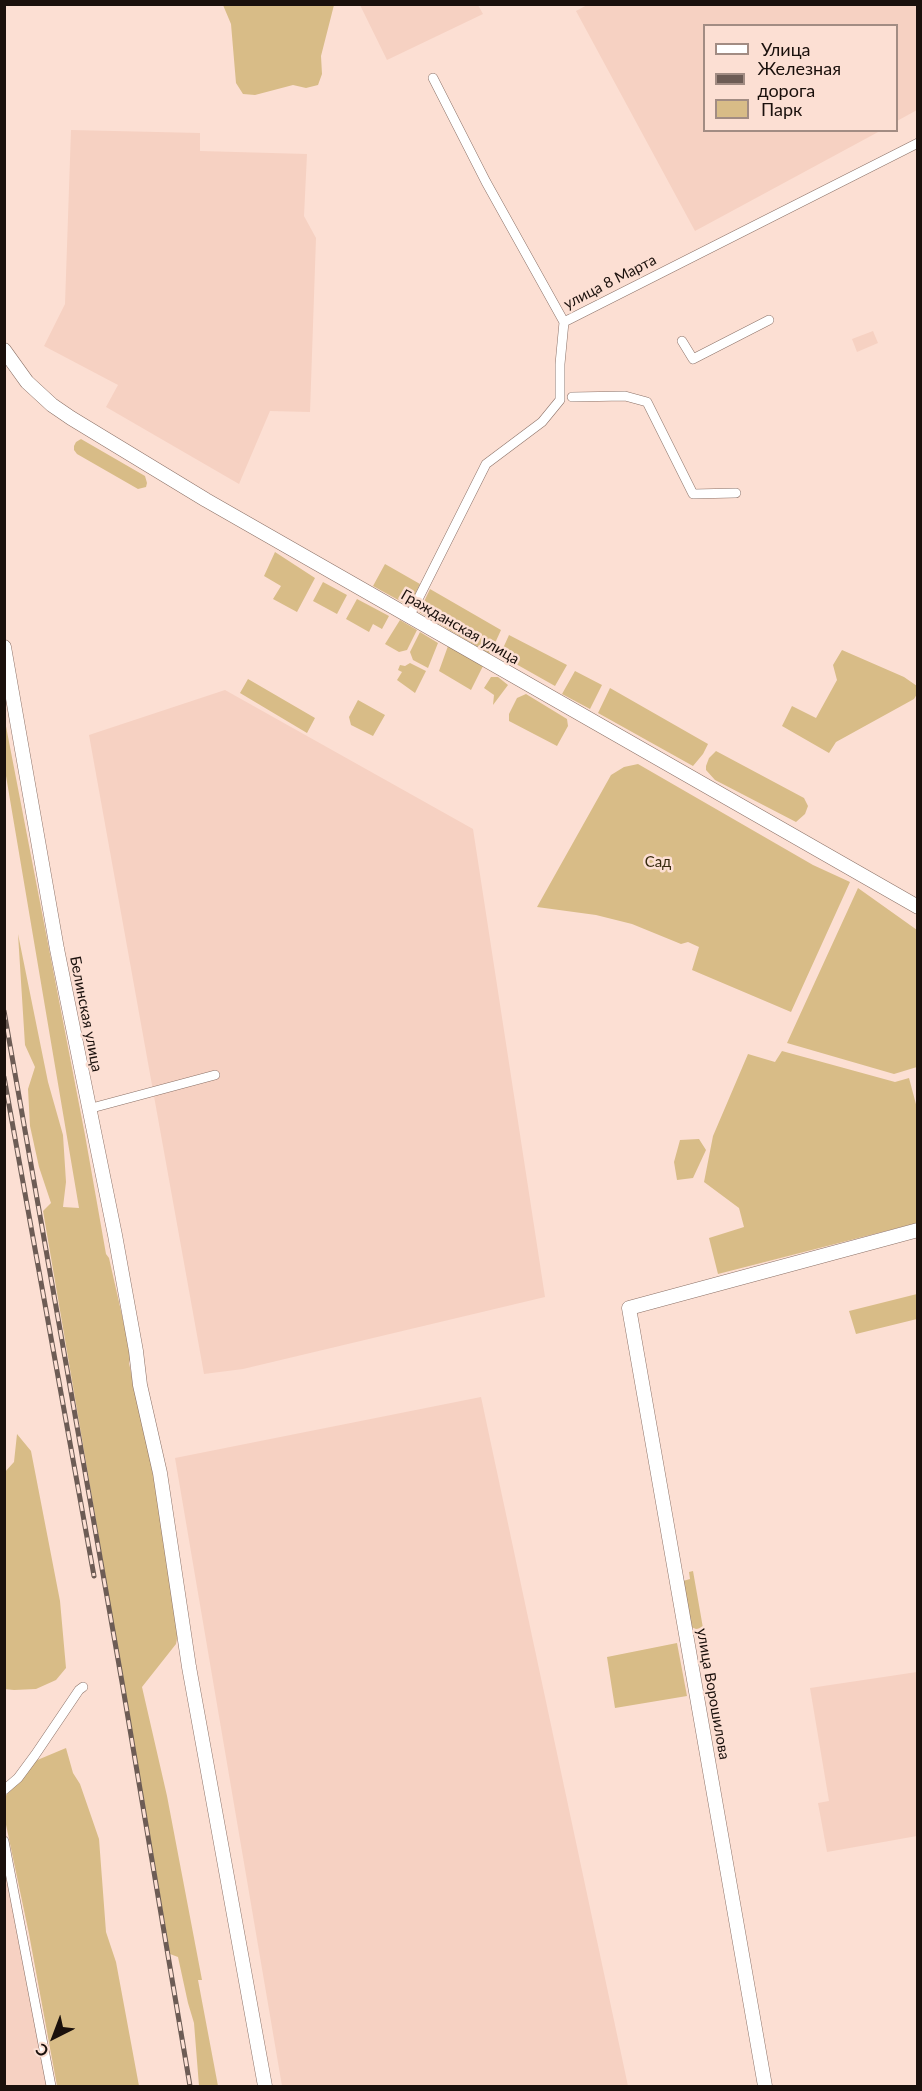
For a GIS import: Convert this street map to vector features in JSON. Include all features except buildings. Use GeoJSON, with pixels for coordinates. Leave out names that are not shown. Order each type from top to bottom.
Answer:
{"type":"FeatureCollection","features":[{"type":"Feature","properties":{"kind":"street","name":"улица 8 Марта"},"geometry":{"type":"LineString","coordinates":[[433,78],[490,189],[564,322],[918,142]]}},
{"type":"Feature","properties":{"kind":"street"},"geometry":{"type":"LineString","coordinates":[[682,341],[693,359],[769,320]]}},
{"type":"Feature","properties":{"kind":"street"},"geometry":{"type":"LineString","coordinates":[[409,616],[486,464],[542,422],[560,400],[560,364],[564,322]]}},
{"type":"Feature","properties":{"kind":"street","name":"Гражданская улица"},"geometry":{"type":"LineString","coordinates":[[5,351],[27,382],[52,405],[71,418],[206,500],[918,907]]}},
{"type":"Feature","properties":{"kind":"street"},"geometry":{"type":"LineString","coordinates":[[572,397],[625,396],[648,402],[693,494],[736,493]]}},
{"type":"Feature","properties":{"kind":"street","name":"Белинская улица"},"geometry":{"type":"LineString","coordinates":[[4,647],[57,949],[132,1328],[140,1385],[160,1473],[189,1667],[265,2086]]}},
{"type":"Feature","properties":{"kind":"street"},"geometry":{"type":"LineString","coordinates":[[88,1109],[215,1075]]}},
{"type":"Feature","properties":{"kind":"street","name":"улица Ворошилова"},"geometry":{"type":"LineString","coordinates":[[765,2086],[629,1308],[918,1230]]}},
{"type":"Feature","properties":{"kind":"street"},"geometry":{"type":"LineString","coordinates":[[4,1790],[18,1778],[83,1687]]}},
{"type":"Feature","properties":{"kind":"street"},"geometry":{"type":"LineString","coordinates":[[4,1841],[51,2086]]}},
{"type":"Feature","properties":{"kind":"shaded area"},"geometry":{"type":"Polygon","coordinates":[[[589,4],[917,5],[917,110],[898,120],[898,24],[703,24],[703,132],[878,132],[695,231],[576,11],[589,4]]]}},
{"type":"Feature","properties":{"kind":"shaded area"},"geometry":{"type":"Polygon","coordinates":[[[360,5],[478,5],[483,14],[387,60],[360,5]]]}},
{"type":"Feature","properties":{"kind":"shaded area"},"geometry":{"type":"Polygon","coordinates":[[[71,130],[200,133],[200,151],[307,154],[304,216],[316,238],[310,412],[270,411],[239,484],[106,407],[118,385],[44,346],[65,304],[71,130]]]}},
{"type":"Feature","properties":{"kind":"shaded area"},"geometry":{"type":"Polygon","coordinates":[[[873,331],[878,343],[857,352],[852,339],[873,331]]]}},
{"type":"Feature","properties":{"kind":"shaded area"},"geometry":{"type":"Polygon","coordinates":[[[225,690],[473,829],[545,1297],[243,1369],[204,1374],[89,735],[225,690]]]}},
{"type":"Feature","properties":{"kind":"shaded area"},"geometry":{"type":"Polygon","coordinates":[[[481,1397],[628,2086],[282,2086],[175,1458],[481,1397]]]}},
{"type":"Feature","properties":{"kind":"shaded area"},"geometry":{"type":"Polygon","coordinates":[[[917,1672],[917,1836],[827,1852],[818,1803],[829,1801],[810,1688],[917,1672]]]}},
{"type":"Feature","properties":{"kind":"shaded area"},"geometry":{"type":"Polygon","coordinates":[[[9,1879],[47,2086],[5,2086],[4,1881],[9,1879]]]}},
{"type":"Feature","properties":{"kind":"green space"},"geometry":{"type":"Polygon","coordinates":[[[223,5],[334,5],[321,56],[322,74],[318,85],[306,88],[293,85],[255,95],[243,94],[236,83],[231,24],[223,5]]]}},
{"type":"Feature","properties":{"kind":"green space"},"geometry":{"type":"Polygon","coordinates":[[[81,439],[145,476],[146,487],[138,489],[77,454],[74,446],[81,439]]]}},
{"type":"Feature","properties":{"kind":"green space"},"geometry":{"type":"Polygon","coordinates":[[[275,552],[315,578],[297,612],[273,599],[281,586],[264,576],[275,552]]]}},
{"type":"Feature","properties":{"kind":"green space"},"geometry":{"type":"Polygon","coordinates":[[[385,564],[420,584],[409,606],[373,586],[385,564]]]}},
{"type":"Feature","properties":{"kind":"green space"},"geometry":{"type":"Polygon","coordinates":[[[323,582],[347,595],[337,614],[313,601],[323,582]]]}},
{"type":"Feature","properties":{"kind":"green space"},"geometry":{"type":"Polygon","coordinates":[[[430,589],[501,630],[490,654],[419,612],[430,589]]]}},
{"type":"Feature","properties":{"kind":"green space"},"geometry":{"type":"Polygon","coordinates":[[[357,599],[389,616],[382,629],[373,624],[369,632],[346,619],[357,599]]]}},
{"type":"Feature","properties":{"kind":"green space"},"geometry":{"type":"Polygon","coordinates":[[[400,620],[417,630],[407,650],[399,652],[385,644],[400,620]]]}},
{"type":"Feature","properties":{"kind":"green space"},"geometry":{"type":"Polygon","coordinates":[[[420,632],[438,643],[428,668],[413,660],[410,652],[420,632]]]}},
{"type":"Feature","properties":{"kind":"green space"},"geometry":{"type":"Polygon","coordinates":[[[509,635],[567,665],[555,686],[500,655],[509,635]]]}},
{"type":"Feature","properties":{"kind":"green space"},"geometry":{"type":"Polygon","coordinates":[[[448,646],[483,666],[471,690],[439,671],[448,646]]]}},
{"type":"Feature","properties":{"kind":"green space"},"geometry":{"type":"Polygon","coordinates":[[[842,650],[904,677],[917,686],[917,694],[914,699],[836,742],[829,753],[782,726],[792,706],[816,718],[837,680],[833,665],[842,650]]]}},
{"type":"Feature","properties":{"kind":"green space"},"geometry":{"type":"Polygon","coordinates":[[[410,663],[426,671],[415,693],[397,680],[402,672],[398,670],[400,665],[405,666],[410,663]]]}},
{"type":"Feature","properties":{"kind":"green space"},"geometry":{"type":"Polygon","coordinates":[[[575,671],[602,685],[590,709],[562,694],[575,671]]]}},
{"type":"Feature","properties":{"kind":"green space"},"geometry":{"type":"Polygon","coordinates":[[[491,677],[498,677],[508,685],[493,705],[494,695],[484,688],[491,677]]]}},
{"type":"Feature","properties":{"kind":"green space"},"geometry":{"type":"Polygon","coordinates":[[[248,679],[315,718],[307,733],[240,693],[248,679]]]}},
{"type":"Feature","properties":{"kind":"green space"},"geometry":{"type":"Polygon","coordinates":[[[610,688],[708,744],[703,754],[693,766],[598,713],[610,688]]]}},
{"type":"Feature","properties":{"kind":"green space"},"geometry":{"type":"Polygon","coordinates":[[[526,694],[567,719],[568,726],[557,746],[509,721],[509,714],[517,698],[526,694]]]}},
{"type":"Feature","properties":{"kind":"green space"},"geometry":{"type":"Polygon","coordinates":[[[358,700],[385,715],[373,736],[351,725],[349,717],[358,700]]]}},
{"type":"Feature","properties":{"kind":"green space"},"geometry":{"type":"Polygon","coordinates":[[[4,716],[106,1254],[109,1258],[131,1355],[129,1363],[164,1525],[180,1622],[176,1644],[142,1687],[167,1796],[202,1980],[198,1980],[218,2086],[199,2086],[194,2023],[178,1957],[170,1954],[43,1211],[51,1203],[39,1167],[30,1126],[28,1089],[35,1067],[25,1045],[18,934],[48,1082],[63,1135],[66,1182],[63,1207],[79,1208],[5,770],[4,716]]]}},
{"type":"Feature","properties":{"kind":"green space"},"geometry":{"type":"Polygon","coordinates":[[[716,751],[804,798],[808,806],[805,814],[796,822],[715,780],[706,770],[706,766],[709,758],[716,751]]]}},
{"type":"Feature","properties":{"kind":"green space","name":"Сад"},"geometry":{"type":"Polygon","coordinates":[[[638,764],[813,865],[850,882],[791,1012],[692,970],[699,947],[688,942],[681,944],[632,924],[596,915],[537,907],[611,775],[624,767],[638,764]]]}},
{"type":"Feature","properties":{"kind":"green space"},"geometry":{"type":"Polygon","coordinates":[[[858,888],[917,930],[917,1067],[894,1074],[787,1043],[858,888]]]}},
{"type":"Feature","properties":{"kind":"green space"},"geometry":{"type":"Polygon","coordinates":[[[782,1051],[895,1082],[909,1078],[917,1108],[917,1223],[718,1274],[709,1238],[744,1227],[739,1208],[704,1182],[713,1136],[748,1054],[775,1062],[782,1051]]]}},
{"type":"Feature","properties":{"kind":"green space"},"geometry":{"type":"Polygon","coordinates":[[[699,1139],[706,1150],[693,1178],[677,1180],[674,1162],[680,1140],[699,1139]]]}},
{"type":"Feature","properties":{"kind":"green space"},"geometry":{"type":"Polygon","coordinates":[[[917,1294],[917,1319],[856,1334],[849,1311],[917,1294]]]}},
{"type":"Feature","properties":{"kind":"green space"},"geometry":{"type":"Polygon","coordinates":[[[17,1434],[31,1451],[60,1601],[66,1668],[56,1680],[36,1689],[14,1690],[4,1689],[4,1473],[14,1462],[17,1434]]]}},
{"type":"Feature","properties":{"kind":"green space"},"geometry":{"type":"Polygon","coordinates":[[[693,1571],[703,1628],[696,1629],[689,1626],[683,1581],[690,1579],[689,1572],[693,1571]]]}},
{"type":"Feature","properties":{"kind":"green space"},"geometry":{"type":"Polygon","coordinates":[[[677,1643],[687,1696],[615,1708],[607,1657],[677,1643]]]}},
{"type":"Feature","properties":{"kind":"green space"},"geometry":{"type":"Polygon","coordinates":[[[66,1748],[73,1773],[80,1784],[99,1839],[106,1932],[116,1962],[139,2086],[57,2086],[5,1820],[4,1798],[35,1761],[66,1748]]]}},
{"type":"Feature","properties":{"kind":"railway"},"geometry":{"type":"LineString","coordinates":[[4,1011],[122,1682],[190,2086]]}},
{"type":"Feature","properties":{"kind":"railway"},"geometry":{"type":"LineString","coordinates":[[4,1077],[94,1576]]}}]}
